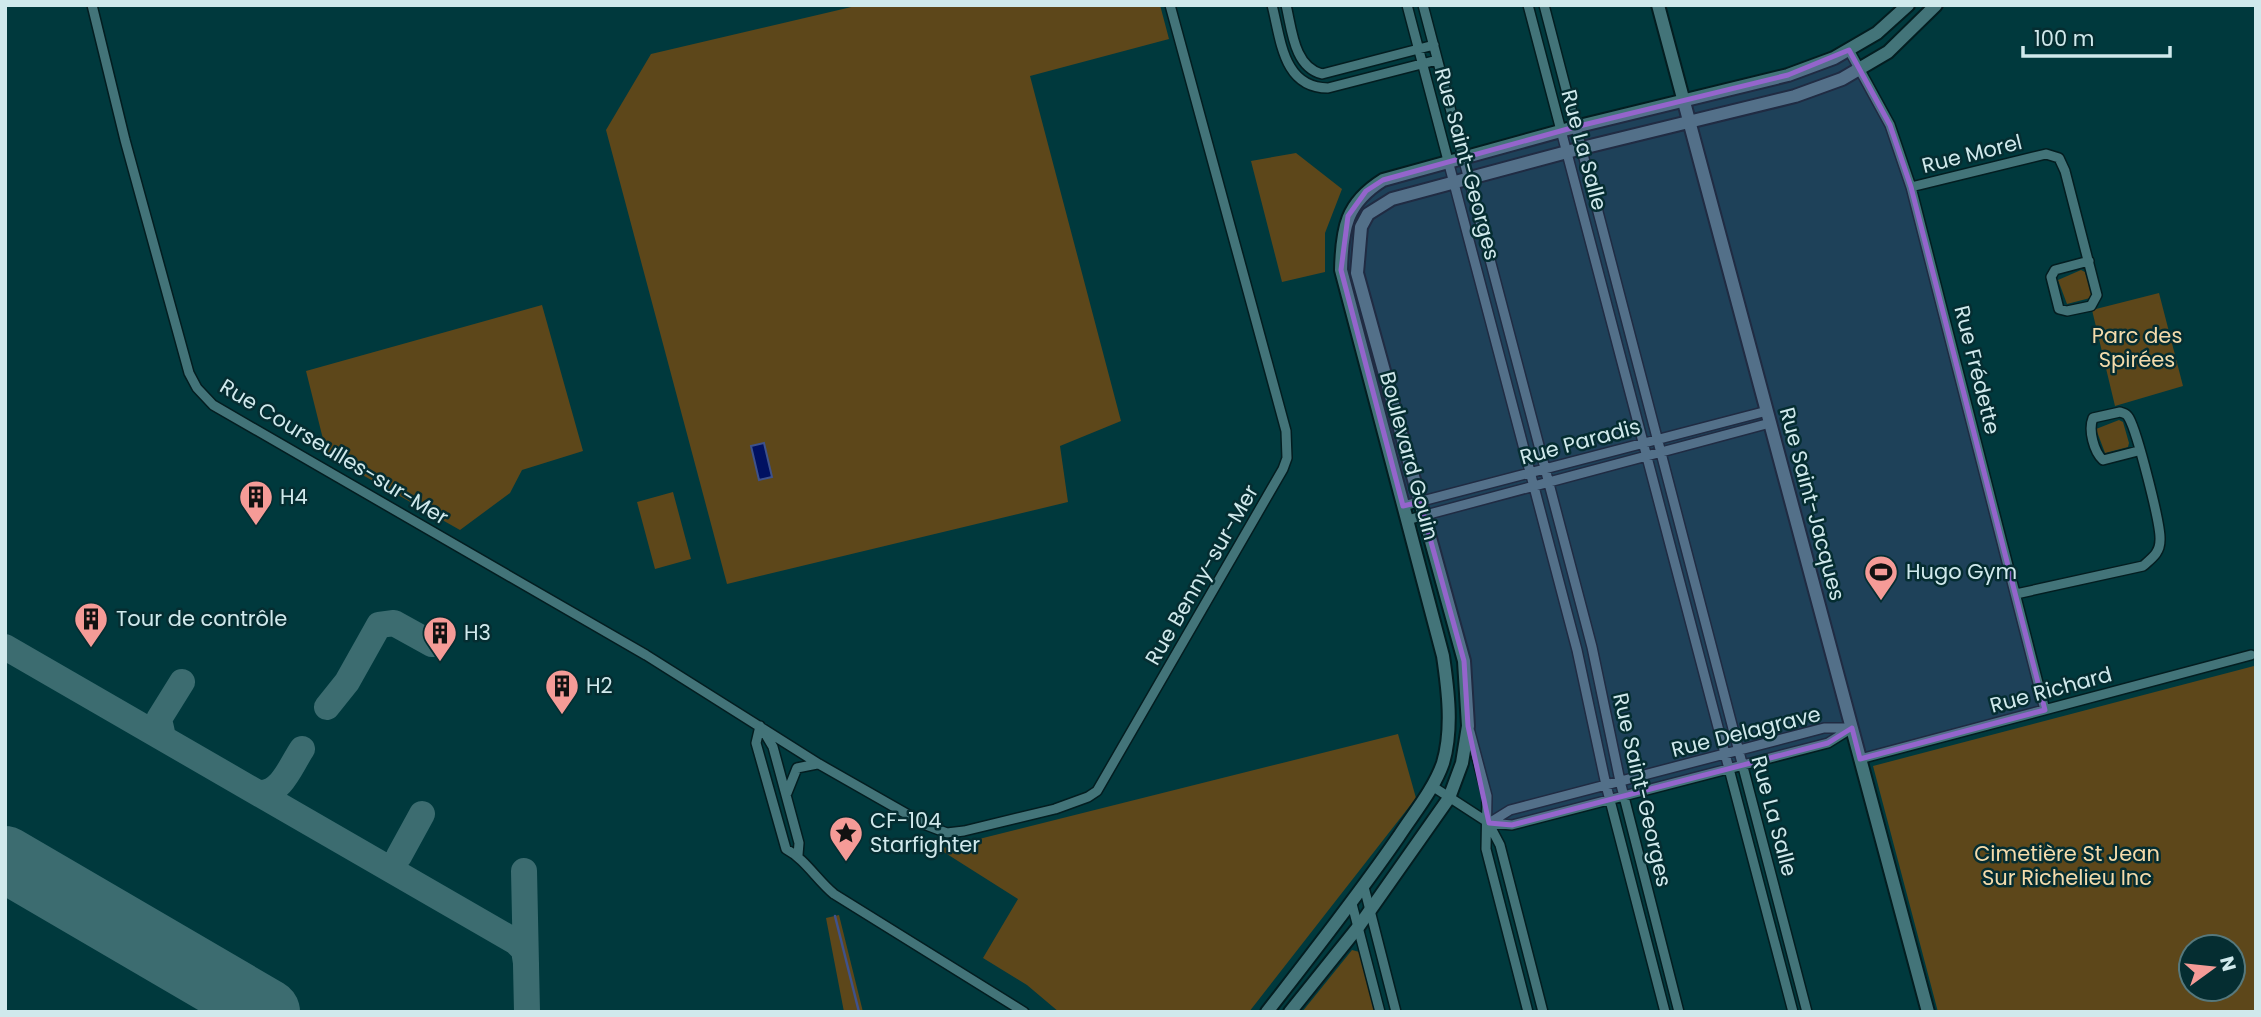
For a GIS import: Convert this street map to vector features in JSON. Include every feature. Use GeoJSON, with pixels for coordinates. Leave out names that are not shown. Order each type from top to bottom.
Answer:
{"type":"FeatureCollection","features":[{"type":"Feature","properties":{"kind":"street","name":"Rue Courseulles-sur-Mer"},"geometry":{"type":"LineString","coordinates":[[92,5],[128,153],[189,373],[197,388],[213,404],[635,649],[760,726]]}},
{"type":"Feature","properties":{"kind":"street","name":"Rue Benny-sur-Mer"},"geometry":{"type":"LineString","coordinates":[[760,726],[819,764],[926,825],[947,833],[1042,812],[1088,797],[1097,791],[1115,762],[1283,469],[1287,458],[1286,431],[1170,5]]}},
{"type":"Feature","properties":{"kind":"street"},"geometry":{"type":"LineString","coordinates":[[1272,5],[1288,66],[1295,78],[1316,88],[1328,88],[1437,60]]}},
{"type":"Feature","properties":{"kind":"street"},"geometry":{"type":"LineString","coordinates":[[1286,5],[1299,56],[1310,71],[1322,74],[1348,69],[1434,45]]}},
{"type":"Feature","properties":{"kind":"street","name":"Rue Saint-Georges"},"geometry":{"type":"LineString","coordinates":[[1407,5],[1577,650],[1609,799],[1665,1012]]}},
{"type":"Feature","properties":{"kind":"street","name":"Rue Saint-Georges"},"geometry":{"type":"LineString","coordinates":[[1423,5],[1592,647],[1620,781],[1679,1012]]}},
{"type":"Feature","properties":{"kind":"street","name":"Rue Saint-Jacques"},"geometry":{"type":"LineString","coordinates":[[1658,5],[1928,1012]]}},
{"type":"Feature","properties":{"kind":"street","name":"Boulevard Gouin"},"geometry":{"type":"LineString","coordinates":[[1267,1012],[1352,904],[1432,786],[1443,762],[1448,722],[1448,688],[1443,656],[1340,270],[1342,240],[1348,216],[1366,191],[1383,180],[1575,127],[1788,75],[1849,50],[1877,33],[1908,5]]}},
{"type":"Feature","properties":{"kind":"street","name":"Boulevard Gouin"},"geometry":{"type":"LineString","coordinates":[[1290,1012],[1371,910],[1449,798],[1462,763],[1468,726],[1461,652],[1357,273],[1359,241],[1368,214],[1384,204],[1453,182],[1795,96],[1860,68],[1888,52],[1936,5]]}},
{"type":"Feature","properties":{"kind":"street","name":"Rue La Salle"},"geometry":{"type":"LineString","coordinates":[[1793,1012],[1528,8],[1544,6],[1807,1012]]}},
{"type":"Feature","properties":{"kind":"street","name":"Rue Frédette"},"geometry":{"type":"LineString","coordinates":[[1849,50],[1890,125],[1911,187],[2045,710]]}},
{"type":"Feature","properties":{"kind":"street"},"geometry":{"type":"LineString","coordinates":[[1306,83],[1310,71]]}},
{"type":"Feature","properties":{"kind":"street","name":"Rue Morel"},"geometry":{"type":"LineString","coordinates":[[1911,187],[2046,154],[2059,158],[2065,171],[2089,261],[2098,295],[2096,302],[2067,311],[2059,309],[2051,277],[2055,270],[2089,261]]}},
{"type":"Feature","properties":{"kind":"street"},"geometry":{"type":"LineString","coordinates":[[1342,240],[1359,241]]}},
{"type":"Feature","properties":{"kind":"street"},"geometry":{"type":"LineString","coordinates":[[1606,298],[1621,295]]}},
{"type":"Feature","properties":{"kind":"street"},"geometry":{"type":"LineString","coordinates":[[1349,305],[1365,300]]}},
{"type":"Feature","properties":{"kind":"street"},"geometry":{"type":"LineString","coordinates":[[1493,332],[1507,328]]}},
{"type":"Feature","properties":{"kind":"street"},"geometry":{"type":"LineString","coordinates":[[2016,594],[2143,566],[2158,553],[2161,540],[2158,526],[2138,450],[2125,414],[2113,413],[2093,418],[2090,425],[2097,455],[2103,460],[2138,450]]}},
{"type":"Feature","properties":{"kind":"street","name":"Rue Paradis"},"geometry":{"type":"LineString","coordinates":[[1403,506],[1658,439],[1769,417]]}},
{"type":"Feature","properties":{"kind":"street","name":"Rue Paradis"},"geometry":{"type":"LineString","coordinates":[[1407,520],[1647,456],[1769,417]]}},
{"type":"Feature","properties":{"kind":"street"},"geometry":{"type":"LineString","coordinates":[[1687,607],[1701,603]]}},
{"type":"Feature","properties":{"kind":"street"},"geometry":{"type":"LineString","coordinates":[[1577,650],[1592,647]]}},
{"type":"Feature","properties":{"kind":"street"},"geometry":{"type":"LineString","coordinates":[[1443,656],[1461,652]]}},
{"type":"Feature","properties":{"kind":"street","name":"Rue Richard"},"geometry":{"type":"LineString","coordinates":[[1860,758],[2250,655]]}},
{"type":"Feature","properties":{"kind":"street"},"geometry":{"type":"LineString","coordinates":[[760,726],[773,747],[799,843],[798,855]]}},
{"type":"Feature","properties":{"kind":"street"},"geometry":{"type":"LineString","coordinates":[[760,726],[756,743],[786,849],[798,855],[816,879],[834,894],[1024,1012]]}},
{"type":"Feature","properties":{"kind":"street"},"geometry":{"type":"LineString","coordinates":[[1468,726],[1487,796],[1489,823],[1486,849],[1528,1012]]}},
{"type":"Feature","properties":{"kind":"street","name":"Rue Delagrave"},"geometry":{"type":"LineString","coordinates":[[1489,823],[1510,810],[1620,781],[1824,728],[1852,728]]}},
{"type":"Feature","properties":{"kind":"street","name":"Rue Delagrave"},"geometry":{"type":"LineString","coordinates":[[1489,823],[1512,825],[1828,743],[1852,728]]}},
{"type":"Feature","properties":{"kind":"street"},"geometry":{"type":"LineString","coordinates":[[786,796],[797,768],[819,764]]}},
{"type":"Feature","properties":{"kind":"street"},"geometry":{"type":"LineString","coordinates":[[1432,786],[1489,823],[1500,845],[1543,1012]]}},
{"type":"Feature","properties":{"kind":"street"},"geometry":{"type":"LineString","coordinates":[[775,811],[789,807]]}},
{"type":"Feature","properties":{"kind":"street"},"geometry":{"type":"LineString","coordinates":[[1364,887],[1396,1012]]}},
{"type":"Feature","properties":{"kind":"street"},"geometry":{"type":"LineString","coordinates":[[1352,904],[1380,1012]]}},
{"type":"Feature","properties":{"kind":"street"},"geometry":{"type":"LineString","coordinates":[[1768,918],[1782,915]]}},
{"type":"Feature","properties":{"kind":"street"},"geometry":{"type":"LineString","coordinates":[[1648,943],[1661,940]]}},
{"type":"Feature","properties":{"kind":"street"},"geometry":{"type":"LineString","coordinates":[[1520,981],[1534,977]]}},
{"type":"Feature","properties":{"kind":"street"},"geometry":{"type":"LineString","coordinates":[[1790,1000],[1803,995]]}},
{"type":"Feature","properties":{"kind":"highlighted area"},"geometry":{"type":"Polygon","coordinates":[[[1849,50],[1890,125],[1911,187],[2045,710],[1860,759],[1852,728],[1828,743],[1512,825],[1489,823],[1468,726],[1464,661],[1420,502],[1403,506],[1341,270],[1348,216],[1366,191],[1383,180],[1575,127],[1788,75],[1849,50]]]}},
{"type":"Feature","properties":{"kind":"green space"},"geometry":{"type":"Polygon","coordinates":[[[860,5],[1160,5],[1169,39],[1030,76],[1121,421],[1060,446],[1068,502],[727,584],[606,130],[651,54],[860,5]]]}},
{"type":"Feature","properties":{"kind":"green space"},"geometry":{"type":"Polygon","coordinates":[[[1296,153],[1342,189],[1325,233],[1325,272],[1282,282],[1251,161],[1296,153]]]}},
{"type":"Feature","properties":{"kind":"green space"},"geometry":{"type":"Polygon","coordinates":[[[2081,270],[2085,272],[2092,294],[2090,298],[2067,304],[2058,280],[2081,270]]]}},
{"type":"Feature","properties":{"kind":"green space","name":"Parc des Spirées"},"geometry":{"type":"Polygon","coordinates":[[[2159,293],[2183,386],[2115,406],[2092,310],[2159,293]]]}},
{"type":"Feature","properties":{"kind":"green space"},"geometry":{"type":"Polygon","coordinates":[[[542,305],[583,451],[522,470],[510,493],[460,530],[327,455],[306,371],[542,305]]]}},
{"type":"Feature","properties":{"kind":"green space"},"geometry":{"type":"Polygon","coordinates":[[[2119,420],[2123,422],[2128,447],[2105,453],[2096,429],[2119,420]]]}},
{"type":"Feature","properties":{"kind":"green space"},"geometry":{"type":"Polygon","coordinates":[[[673,492],[691,559],[655,569],[637,502],[673,492]]]}},
{"type":"Feature","properties":{"kind":"green space","name":"Cimetière St Jean Sur Richelieu Inc"},"geometry":{"type":"Polygon","coordinates":[[[2254,666],[2256,1012],[1938,1012],[1873,766],[2254,666]]]}},
{"type":"Feature","properties":{"kind":"green space"},"geometry":{"type":"Polygon","coordinates":[[[1398,734],[1416,798],[1249,1012],[1059,1012],[1027,985],[983,958],[1018,899],[939,849],[1398,734]]]}},
{"type":"Feature","properties":{"kind":"green space"},"geometry":{"type":"Polygon","coordinates":[[[839,915],[863,1012],[844,1012],[826,918],[839,915]]]}},
{"type":"Feature","properties":{"kind":"green space"},"geometry":{"type":"Polygon","coordinates":[[[1352,950],[1367,954],[1380,1012],[1302,1012],[1352,950]]]}},
{"type":"Feature","properties":{"kind":"shaded area"},"geometry":{"type":"Polygon","coordinates":[[[764,443],[772,477],[759,480],[751,446],[764,443]]]}},
{"type":"Feature","properties":{"kind":"waterway"},"geometry":{"type":"LineString","coordinates":[[835,916],[859,1012]]}},
{"type":"Feature","properties":{"kind":"taxiway"},"geometry":{"type":"LineString","coordinates":[[327,707],[347,682],[379,625],[394,623],[432,644]]}},
{"type":"Feature","properties":{"kind":"taxiway"},"geometry":{"type":"LineString","coordinates":[[5,647],[516,942],[524,950],[526,963]]}},
{"type":"Feature","properties":{"kind":"taxiway"},"geometry":{"type":"LineString","coordinates":[[163,737],[159,719],[182,682]]}},
{"type":"Feature","properties":{"kind":"taxiway"},"geometry":{"type":"LineString","coordinates":[[260,793],[268,792],[280,783],[302,749]]}},
{"type":"Feature","properties":{"kind":"taxiway"},"geometry":{"type":"LineString","coordinates":[[399,856],[422,814]]}},
{"type":"Feature","properties":{"kind":"taxiway"},"geometry":{"type":"LineString","coordinates":[[524,871],[527,1012]]}},
{"type":"Feature","properties":{"kind":"runway"},"geometry":{"type":"LineString","coordinates":[[5,859],[267,1012]]}},
{"type":"Feature","properties":{"kind":"place","name":"H4"},"geometry":{"type":"Point","coordinates":[256,527]}},
{"type":"Feature","properties":{"kind":"place","name":"Hugo Gym"},"geometry":{"type":"Point","coordinates":[1881,602]}},
{"type":"Feature","properties":{"kind":"place","name":"Tour de contrôle"},"geometry":{"type":"Point","coordinates":[91,649]}},
{"type":"Feature","properties":{"kind":"place","name":"H3"},"geometry":{"type":"Point","coordinates":[440,663]}},
{"type":"Feature","properties":{"kind":"place","name":"H2"},"geometry":{"type":"Point","coordinates":[562,716]}},
{"type":"Feature","properties":{"kind":"place","name":"CF-104 Starfighter"},"geometry":{"type":"Point","coordinates":[846,863]}}]}
